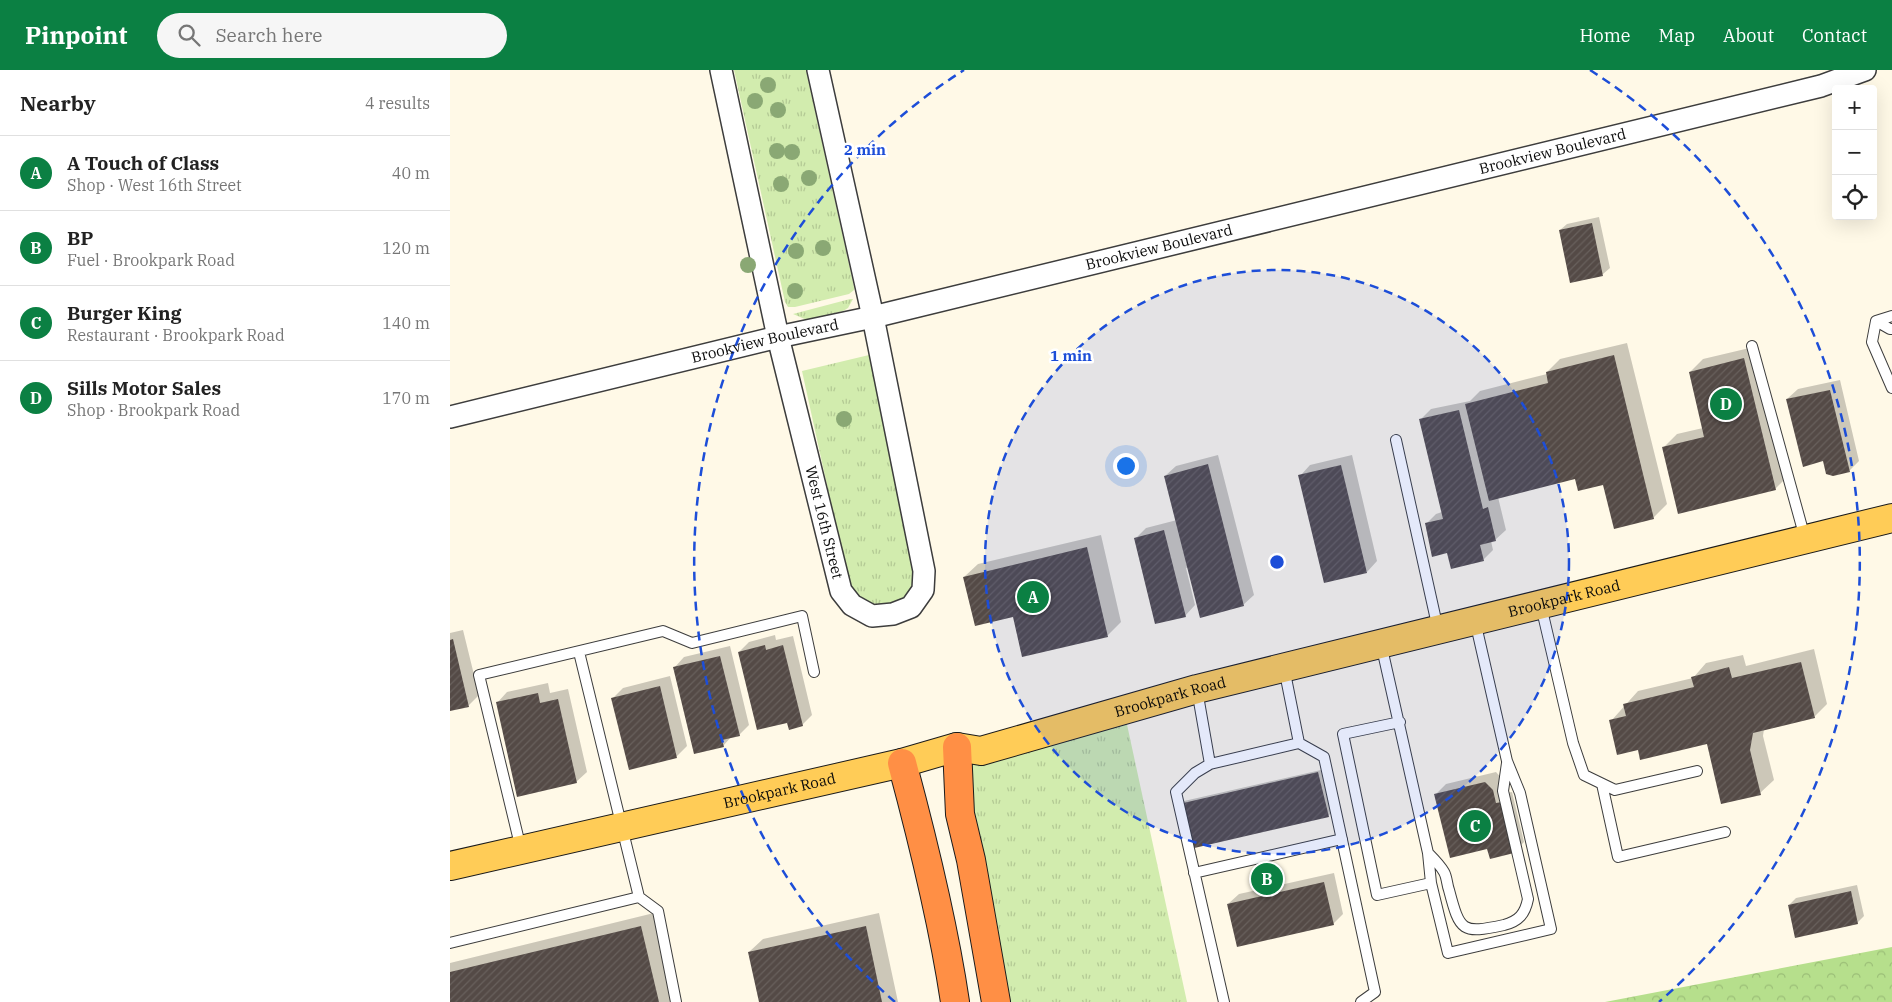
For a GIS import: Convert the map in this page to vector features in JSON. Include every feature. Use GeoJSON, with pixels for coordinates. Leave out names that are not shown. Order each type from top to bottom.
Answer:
{"type":"FeatureCollection","features":[{"type":"Feature","properties":{"kind":"highway"},"geometry":{"type":"LineString","coordinates":[[957,747],[960,814],[971,860],[996,1002]]}},
{"type":"Feature","properties":{"kind":"highway"},"geometry":{"type":"LineString","coordinates":[[902,763],[918,824],[949,964],[955,1002]]}},
{"type":"Feature","properties":{"kind":"main road","name":"Brookpark Road"},"geometry":{"type":"LineString","coordinates":[[450,866],[902,763],[957,747],[981,751],[1197,688],[1892,518]]}},
{"type":"Feature","properties":{"kind":"street","name":"West 16th Street"},"geometry":{"type":"LineString","coordinates":[[721,70],[778,337],[841,591],[852,605],[872,616],[893,614],[911,607],[923,590],[924,571],[873,317],[818,70]]}},
{"type":"Feature","properties":{"kind":"street","name":"Brookview Boulevard"},"geometry":{"type":"LineString","coordinates":[[450,417],[778,337],[873,317],[1821,86],[1865,70]]}},
{"type":"Feature","properties":{"kind":"lane"},"geometry":{"type":"LineString","coordinates":[[1876,321],[1892,316]]}},
{"type":"Feature","properties":{"kind":"lane"},"geometry":{"type":"LineString","coordinates":[[1876,321],[1892,329]]}},
{"type":"Feature","properties":{"kind":"lane"},"geometry":{"type":"LineString","coordinates":[[1876,321],[1872,342],[1892,388]]}},
{"type":"Feature","properties":{"kind":"lane"},"geometry":{"type":"LineString","coordinates":[[1752,346],[1806,539]]}},
{"type":"Feature","properties":{"kind":"lane"},"geometry":{"type":"LineString","coordinates":[[1396,440],[1438,630]]}},
{"type":"Feature","properties":{"kind":"lane"},"geometry":{"type":"LineString","coordinates":[[1540,604],[1573,743],[1584,775],[1615,790],[1697,771]]}},
{"type":"Feature","properties":{"kind":"lane"},"geometry":{"type":"LineString","coordinates":[[521,850],[480,675],[663,631],[692,643],[802,616],[814,672]]}},
{"type":"Feature","properties":{"kind":"lane"},"geometry":{"type":"LineString","coordinates":[[1381,643],[1400,722],[1428,853],[1431,883],[1448,953],[1551,929],[1520,793],[1507,761],[1475,620]]}},
{"type":"Feature","properties":{"kind":"lane"},"geometry":{"type":"LineString","coordinates":[[579,652],[640,897],[658,911],[676,1002]]}},
{"type":"Feature","properties":{"kind":"lane"},"geometry":{"type":"LineString","coordinates":[[1284,667],[1299,743]]}},
{"type":"Feature","properties":{"kind":"lane"},"geometry":{"type":"LineString","coordinates":[[1197,688],[1210,764]]}},
{"type":"Feature","properties":{"kind":"lane"},"geometry":{"type":"LineString","coordinates":[[1400,722],[1344,734],[1377,895],[1431,883]]}},
{"type":"Feature","properties":{"kind":"lane"},"geometry":{"type":"LineString","coordinates":[[1224,1002],[1176,792],[1195,773],[1210,764],[1299,743],[1324,757],[1375,992],[1361,1002]]}},
{"type":"Feature","properties":{"kind":"lane"},"geometry":{"type":"LineString","coordinates":[[1428,853],[1444,873],[1460,925],[1469,929],[1479,930],[1514,922],[1522,916],[1526,910],[1528,899],[1503,791],[1507,761]]}},
{"type":"Feature","properties":{"kind":"lane"},"geometry":{"type":"LineString","coordinates":[[1602,784],[1618,857],[1725,832]]}},
{"type":"Feature","properties":{"kind":"lane"},"geometry":{"type":"LineString","coordinates":[[1194,873],[1342,839]]}},
{"type":"Feature","properties":{"kind":"lane"},"geometry":{"type":"LineString","coordinates":[[450,943],[640,897]]}},
{"type":"Feature","properties":{"kind":"green space"},"geometry":{"type":"Polygon","coordinates":[[[734,70],[806,70],[854,287],[854,290],[849,294],[795,307],[788,307],[785,302],[734,70]]]}},
{"type":"Feature","properties":{"kind":"green space"},"geometry":{"type":"Polygon","coordinates":[[[853,299],[848,308],[843,311],[807,320],[793,314],[853,299]]]}},
{"type":"Feature","properties":{"kind":"green space"},"geometry":{"type":"Polygon","coordinates":[[[869,355],[918,567],[914,584],[909,593],[904,598],[890,604],[875,604],[862,599],[853,591],[848,581],[802,371],[869,355]]]}},
{"type":"Feature","properties":{"kind":"green space"},"geometry":{"type":"Polygon","coordinates":[[[1123,706],[1187,1002],[996,1002],[957,747],[1123,706]]]}},
{"type":"Feature","properties":{"kind":"green space"},"geometry":{"type":"Polygon","coordinates":[[[1892,947],[1892,1002],[1605,1002],[1892,947]]]}},
{"type":"Feature","properties":{"kind":"building"},"geometry":{"type":"Polygon","coordinates":[[[1592,223],[1603,276],[1570,283],[1559,230],[1592,223]]]}},
{"type":"Feature","properties":{"kind":"building"},"geometry":{"type":"Polygon","coordinates":[[[1614,355],[1654,519],[1614,529],[1603,485],[1578,491],[1575,479],[1489,501],[1465,404],[1548,383],[1546,372],[1614,355]]]}},
{"type":"Feature","properties":{"kind":"building"},"geometry":{"type":"Polygon","coordinates":[[[1744,358],[1776,490],[1678,514],[1662,447],[1704,437],[1689,372],[1744,358]]]}},
{"type":"Feature","properties":{"kind":"building"},"geometry":{"type":"Polygon","coordinates":[[[1830,390],[1850,472],[1833,476],[1826,474],[1823,461],[1803,467],[1786,399],[1830,390]]]}},
{"type":"Feature","properties":{"kind":"building"},"geometry":{"type":"Polygon","coordinates":[[[1459,410],[1483,509],[1488,507],[1496,541],[1480,545],[1484,561],[1451,569],[1447,553],[1432,557],[1425,523],[1443,519],[1419,419],[1459,410]]]}},
{"type":"Feature","properties":{"kind":"building"},"geometry":{"type":"Polygon","coordinates":[[[1208,464],[1244,606],[1200,618],[1164,476],[1208,464]]]}},
{"type":"Feature","properties":{"kind":"building"},"geometry":{"type":"Polygon","coordinates":[[[1341,465],[1367,573],[1324,583],[1298,475],[1341,465]]]}},
{"type":"Feature","properties":{"kind":"building"},"geometry":{"type":"Polygon","coordinates":[[[1164,530],[1186,617],[1155,624],[1134,538],[1164,530]]]}},
{"type":"Feature","properties":{"kind":"building"},"geometry":{"type":"Polygon","coordinates":[[[1087,547],[1108,637],[1022,657],[1013,617],[975,626],[963,577],[1087,547]]]}},
{"type":"Feature","properties":{"kind":"building"},"geometry":{"type":"Polygon","coordinates":[[[453,639],[469,707],[450,711],[450,640],[453,639]]]}},
{"type":"Feature","properties":{"kind":"building"},"geometry":{"type":"Polygon","coordinates":[[[765,645],[766,650],[783,645],[803,726],[789,730],[787,723],[757,730],[738,652],[765,645]]]}},
{"type":"Feature","properties":{"kind":"building"},"geometry":{"type":"Polygon","coordinates":[[[720,656],[740,736],[722,740],[724,747],[694,754],[673,667],[720,656]]]}},
{"type":"Feature","properties":{"kind":"building"},"geometry":{"type":"Polygon","coordinates":[[[1801,662],[1815,718],[1753,733],[1750,750],[1761,795],[1721,804],[1707,744],[1640,760],[1638,750],[1617,755],[1609,720],[1626,716],[1623,704],[1694,687],[1691,677],[1729,667],[1732,678],[1801,662]]]}},
{"type":"Feature","properties":{"kind":"building"},"geometry":{"type":"Polygon","coordinates":[[[660,686],[677,758],[629,770],[611,698],[660,686]]]}},
{"type":"Feature","properties":{"kind":"building"},"geometry":{"type":"Polygon","coordinates":[[[538,693],[540,703],[558,699],[577,783],[517,797],[496,702],[538,693]]]}},
{"type":"Feature","properties":{"kind":"building"},"geometry":{"type":"Polygon","coordinates":[[[1318,772],[1329,817],[1190,849],[1179,804],[1318,772]]]}},
{"type":"Feature","properties":{"kind":"building"},"geometry":{"type":"Polygon","coordinates":[[[1485,782],[1493,790],[1496,803],[1502,802],[1514,853],[1490,859],[1487,849],[1450,858],[1434,794],[1485,782]]]}},
{"type":"Feature","properties":{"kind":"building"},"geometry":{"type":"Polygon","coordinates":[[[1324,882],[1334,925],[1237,947],[1227,904],[1324,882]]]}},
{"type":"Feature","properties":{"kind":"building"},"geometry":{"type":"Polygon","coordinates":[[[1851,891],[1858,924],[1795,938],[1788,905],[1851,891]]]}},
{"type":"Feature","properties":{"kind":"building"},"geometry":{"type":"Polygon","coordinates":[[[641,926],[659,1002],[450,1002],[450,972],[641,926]]]}},
{"type":"Feature","properties":{"kind":"building"},"geometry":{"type":"Polygon","coordinates":[[[866,926],[882,1002],[759,1002],[748,952],[866,926]]]}},
{"type":"Feature","properties":{"kind":"place","name":"Sills Motor Sales"},"geometry":{"type":"Point","coordinates":[1726,404]}},
{"type":"Feature","properties":{"kind":"place","name":"A Touch of Class"},"geometry":{"type":"Point","coordinates":[1033,597]}},
{"type":"Feature","properties":{"kind":"place","name":"Burger King"},"geometry":{"type":"Point","coordinates":[1475,826]}},
{"type":"Feature","properties":{"kind":"place","name":"BP"},"geometry":{"type":"Point","coordinates":[1267,879]}}]}
